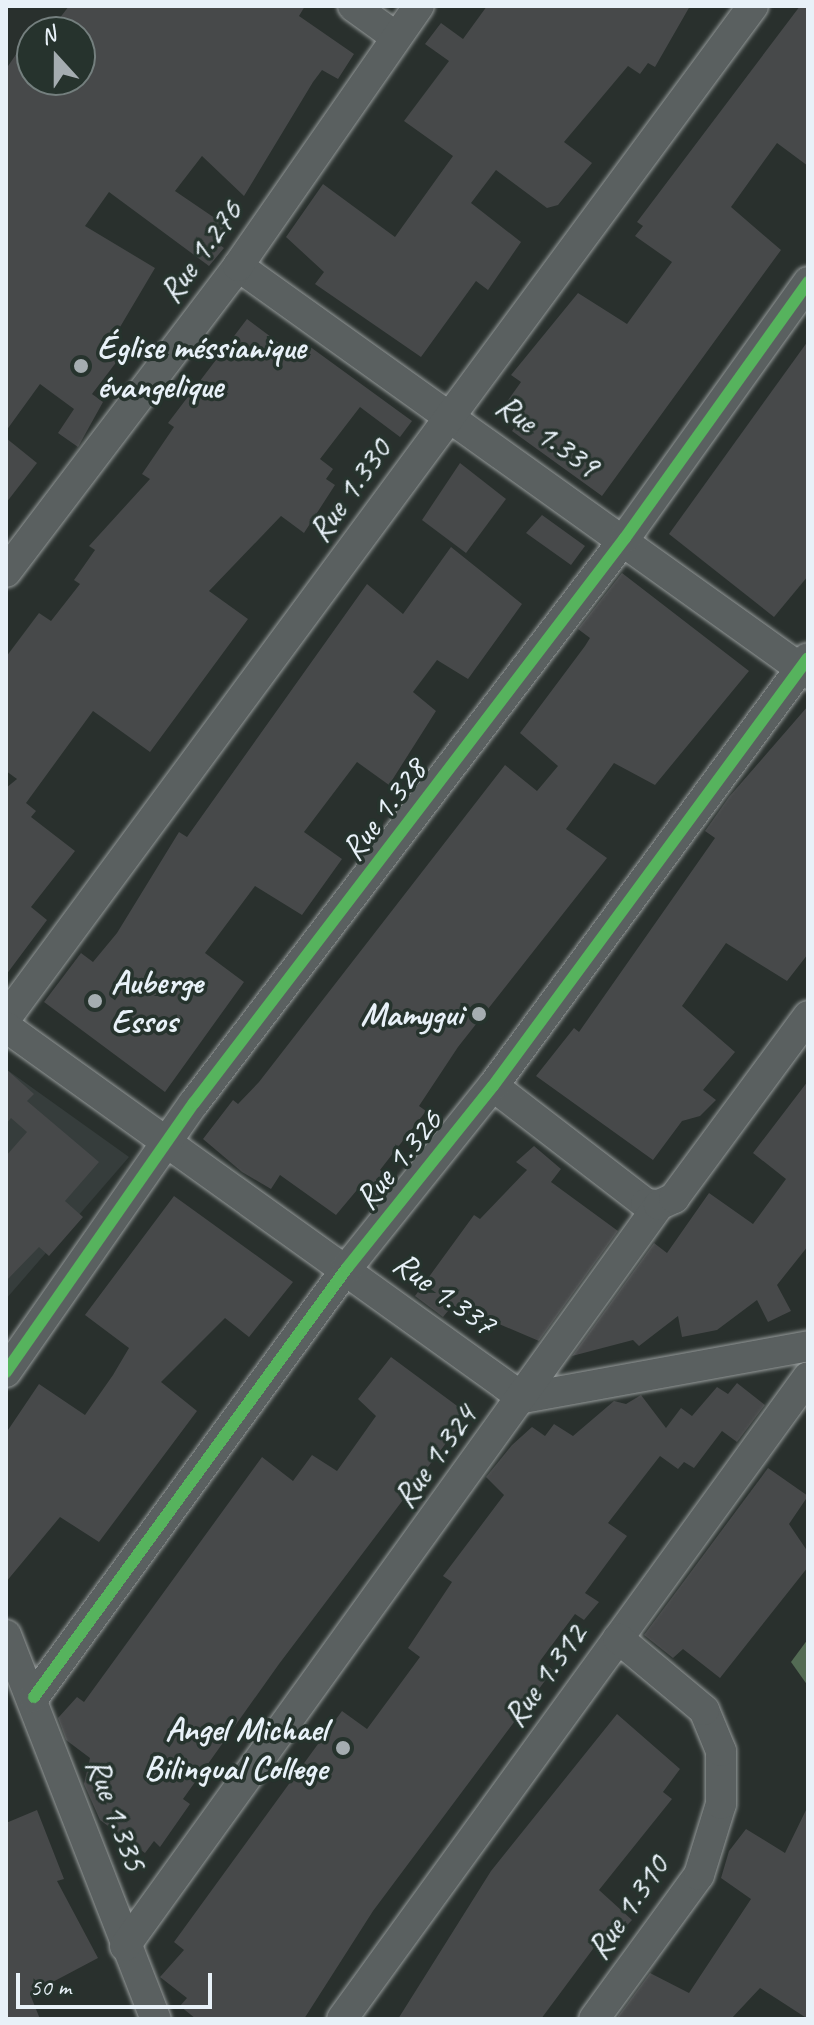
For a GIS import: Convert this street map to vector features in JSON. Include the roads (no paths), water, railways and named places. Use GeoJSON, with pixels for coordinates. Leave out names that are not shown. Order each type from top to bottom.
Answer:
{"type":"FeatureCollection","features":[{"type":"Feature","properties":{"kind":"street"},"geometry":{"type":"LineString","coordinates":[[353,6],[396,37]]}},
{"type":"Feature","properties":{"kind":"street","name":"Rue 1.276"},"geometry":{"type":"LineString","coordinates":[[6,572],[238,266],[419,6]]}},
{"type":"Feature","properties":{"kind":"street","name":"Rue 1.330"},"geometry":{"type":"LineString","coordinates":[[6,1018],[753,6]]}},
{"type":"Feature","properties":{"kind":"street","name":"Rue 1.339"},"geometry":{"type":"LineString","coordinates":[[238,266],[453,414],[805,666]]}},
{"type":"Feature","properties":{"kind":"street","name":"Rue 1.328"},"geometry":{"type":"LineString","coordinates":[[6,1372],[169,1146],[194,1103],[625,538],[808,282]]}},
{"type":"Feature","properties":{"kind":"street","name":"Rue 1.326"},"geometry":{"type":"LineString","coordinates":[[34,1697],[347,1268],[493,1086],[805,666]]}},
{"type":"Feature","properties":{"kind":"street","name":"Rue 1.324"},"geometry":{"type":"LineString","coordinates":[[125,1946],[523,1398],[659,1205],[674,1198],[808,1016]]}},
{"type":"Feature","properties":{"kind":"street","name":"Rue 1.337"},"geometry":{"type":"LineString","coordinates":[[6,1027],[169,1146],[347,1268],[523,1398]]}},
{"type":"Feature","properties":{"kind":"street"},"geometry":{"type":"LineString","coordinates":[[493,1086],[646,1204],[659,1205]]}},
{"type":"Feature","properties":{"kind":"street"},"geometry":{"type":"LineString","coordinates":[[523,1398],[808,1346]]}},
{"type":"Feature","properties":{"kind":"street","name":"Rue 1.312"},"geometry":{"type":"LineString","coordinates":[[342,2019],[808,1377]]}},
{"type":"Feature","properties":{"kind":"street","name":"Rue 1.335"},"geometry":{"type":"LineString","coordinates":[[6,1635],[34,1697],[125,1946],[156,2019]]}},
{"type":"Feature","properties":{"kind":"street","name":"Rue 1.310"},"geometry":{"type":"LineString","coordinates":[[594,2019],[699,1875],[721,1804],[721,1751],[704,1710],[618,1638]]}},
{"type":"Feature","properties":{"kind":"place","name":"Église méssianique évangelique"},"geometry":{"type":"Point","coordinates":[81,366]}},
{"type":"Feature","properties":{"kind":"place","name":"Auberge Essos"},"geometry":{"type":"Point","coordinates":[95,1001]}},
{"type":"Feature","properties":{"kind":"place","name":"Mamygui"},"geometry":{"type":"Point","coordinates":[479,1014]}},
{"type":"Feature","properties":{"kind":"place","name":"Angel Michael Bilingual College"},"geometry":{"type":"Point","coordinates":[343,1748]}}]}
